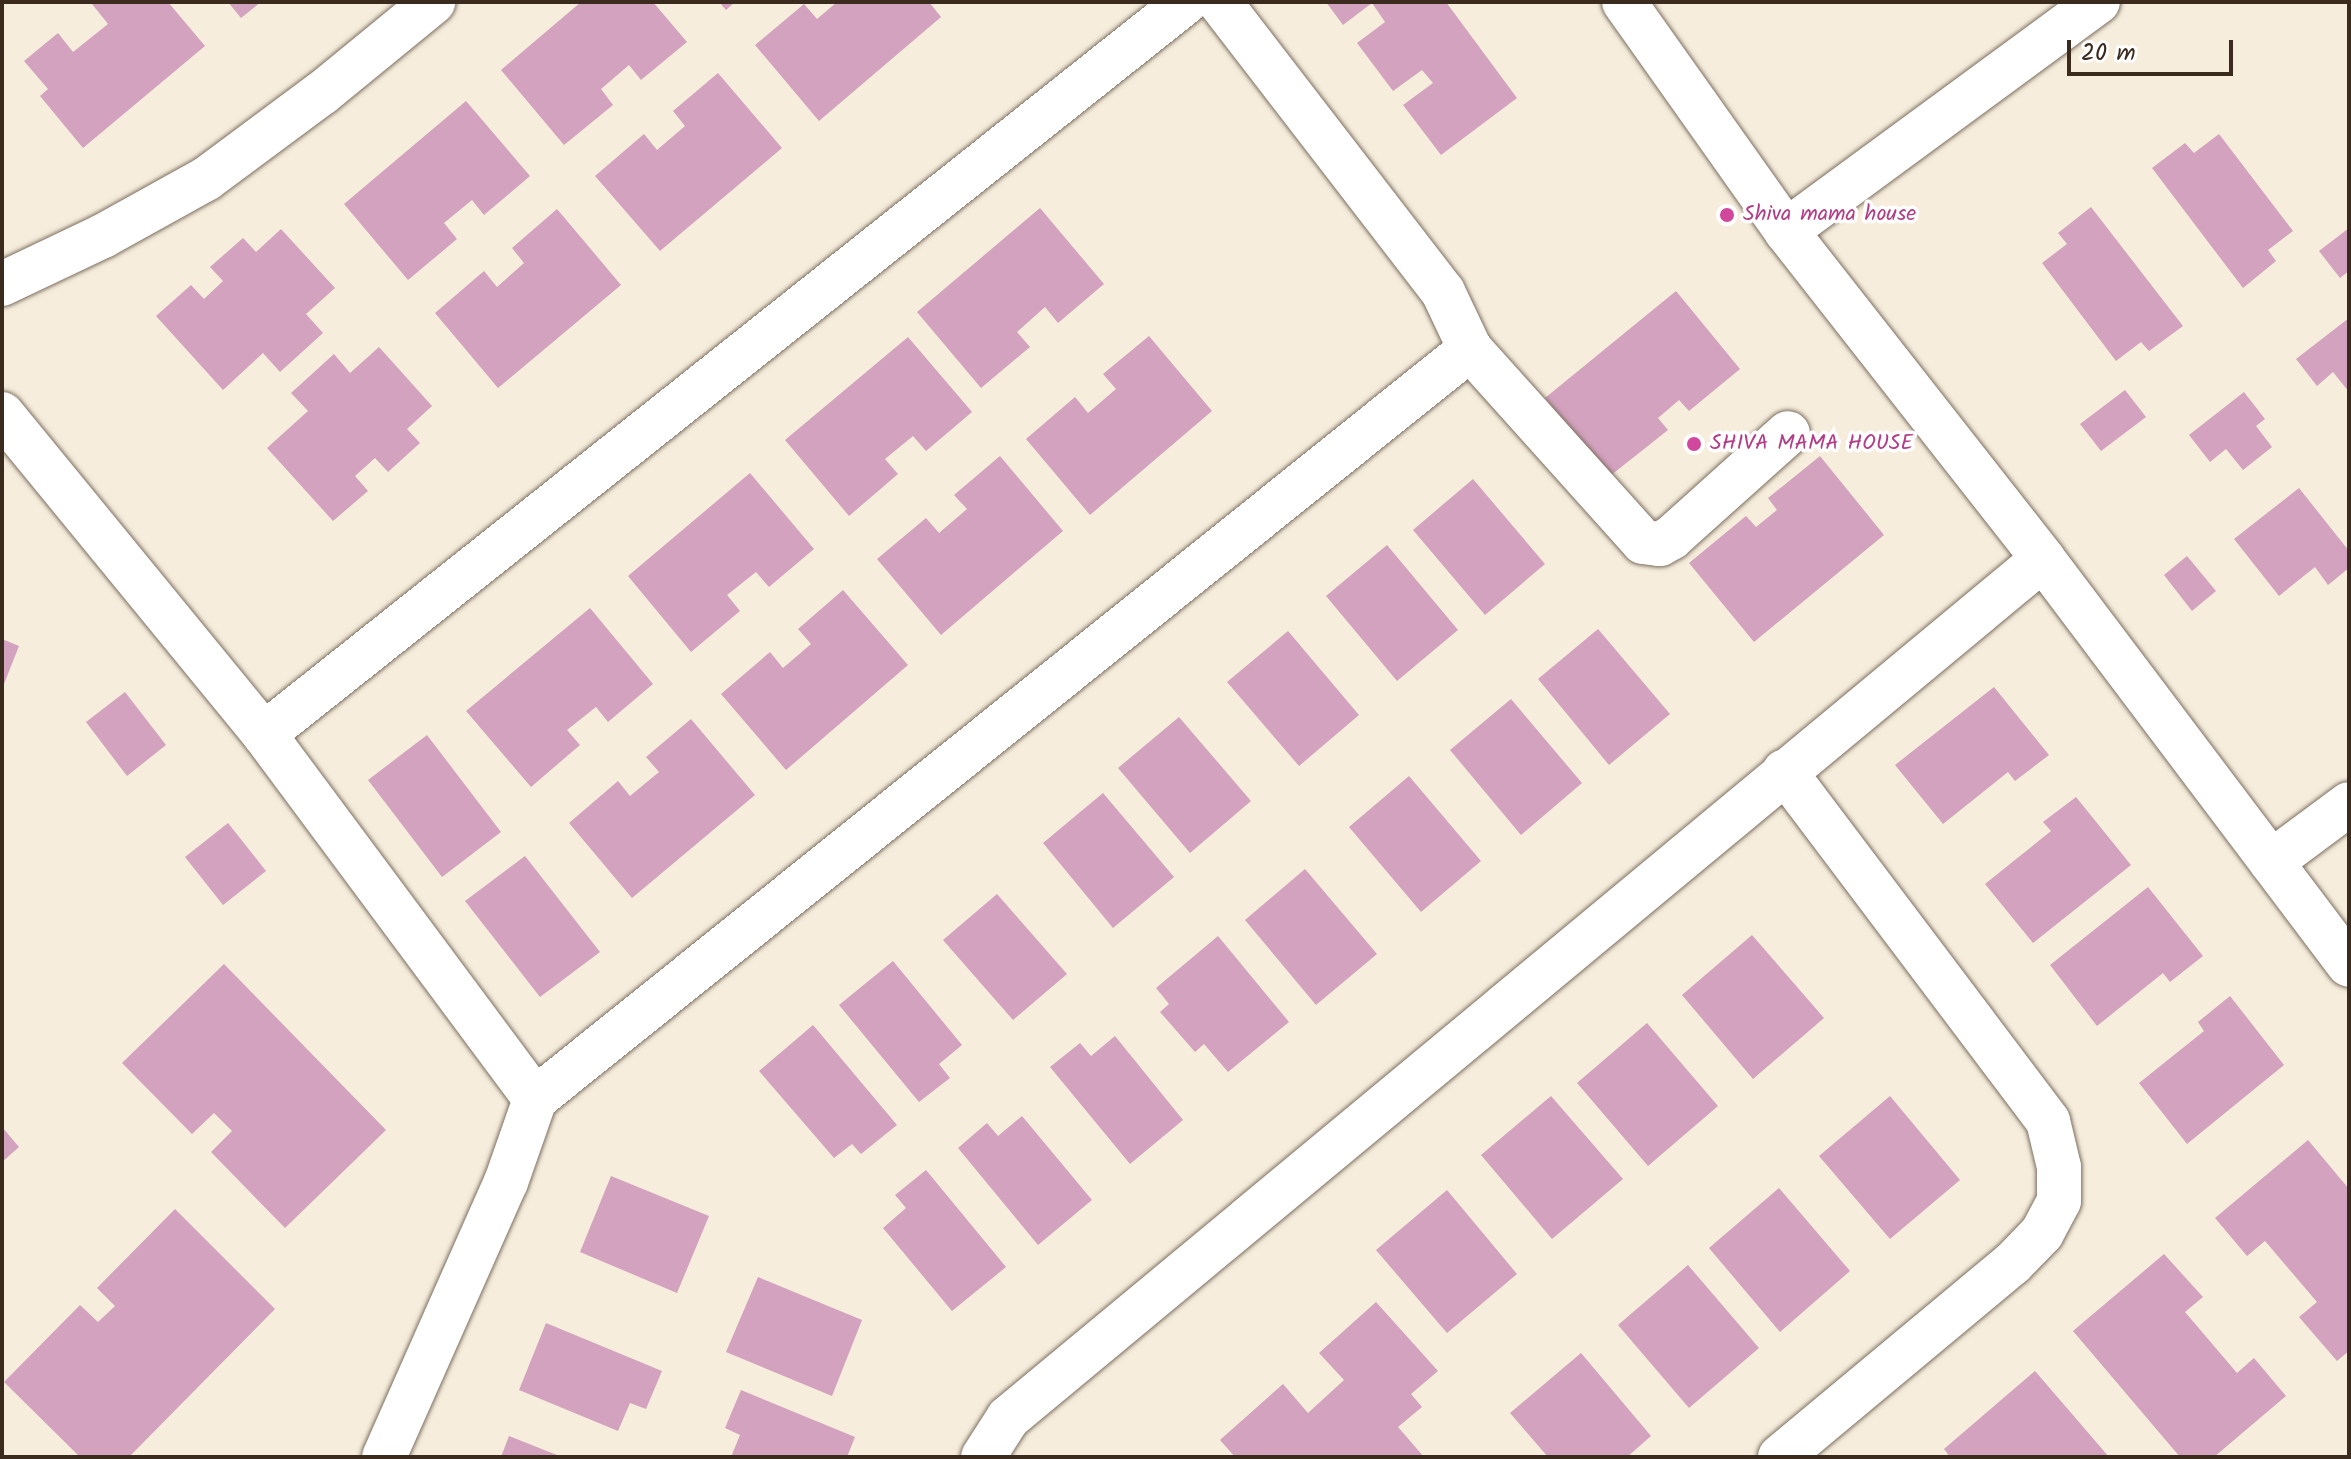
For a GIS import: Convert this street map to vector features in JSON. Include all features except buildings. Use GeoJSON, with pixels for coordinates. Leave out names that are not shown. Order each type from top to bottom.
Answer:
{"type":"FeatureCollection","features":[{"type":"Feature","properties":{"kind":"street"},"geometry":{"type":"LineString","coordinates":[[2,284],[103,236],[206,179],[322,93],[433,2]]}},
{"type":"Feature","properties":{"kind":"street"},"geometry":{"type":"LineString","coordinates":[[264,734],[1186,2]]}},
{"type":"Feature","properties":{"kind":"street"},"geometry":{"type":"LineString","coordinates":[[1220,2],[1443,292],[1470,349],[1643,542],[1660,544],[1671,538],[1788,433]]}},
{"type":"Feature","properties":{"kind":"street"},"geometry":{"type":"LineString","coordinates":[[1624,2],[1786,231],[2043,559],[2349,965]]}},
{"type":"Feature","properties":{"kind":"street"},"geometry":{"type":"LineString","coordinates":[[1786,231],[2098,2]]}},
{"type":"Feature","properties":{"kind":"street"},"geometry":{"type":"LineString","coordinates":[[384,1457],[506,1182],[535,1099],[1470,349]]}},
{"type":"Feature","properties":{"kind":"street"},"geometry":{"type":"LineString","coordinates":[[2,414],[264,734],[535,1099]]}},
{"type":"Feature","properties":{"kind":"street"},"geometry":{"type":"LineString","coordinates":[[983,1457],[1008,1418],[2043,559]]}},
{"type":"Feature","properties":{"kind":"street"},"geometry":{"type":"LineString","coordinates":[[1780,1457],[2012,1264],[2042,1233],[2059,1201],[2059,1167],[2048,1121],[1784,771]]}},
{"type":"Feature","properties":{"kind":"street"},"geometry":{"type":"LineString","coordinates":[[2271,862],[2349,804]]}},
{"type":"Feature","properties":{"kind":"place","name":"Shiva mama house"},"geometry":{"type":"Point","coordinates":[1727,215]}},
{"type":"Feature","properties":{"kind":"place","name":"SHIVA MAMA HOUSE"},"geometry":{"type":"Point","coordinates":[1694,444]}}]}
